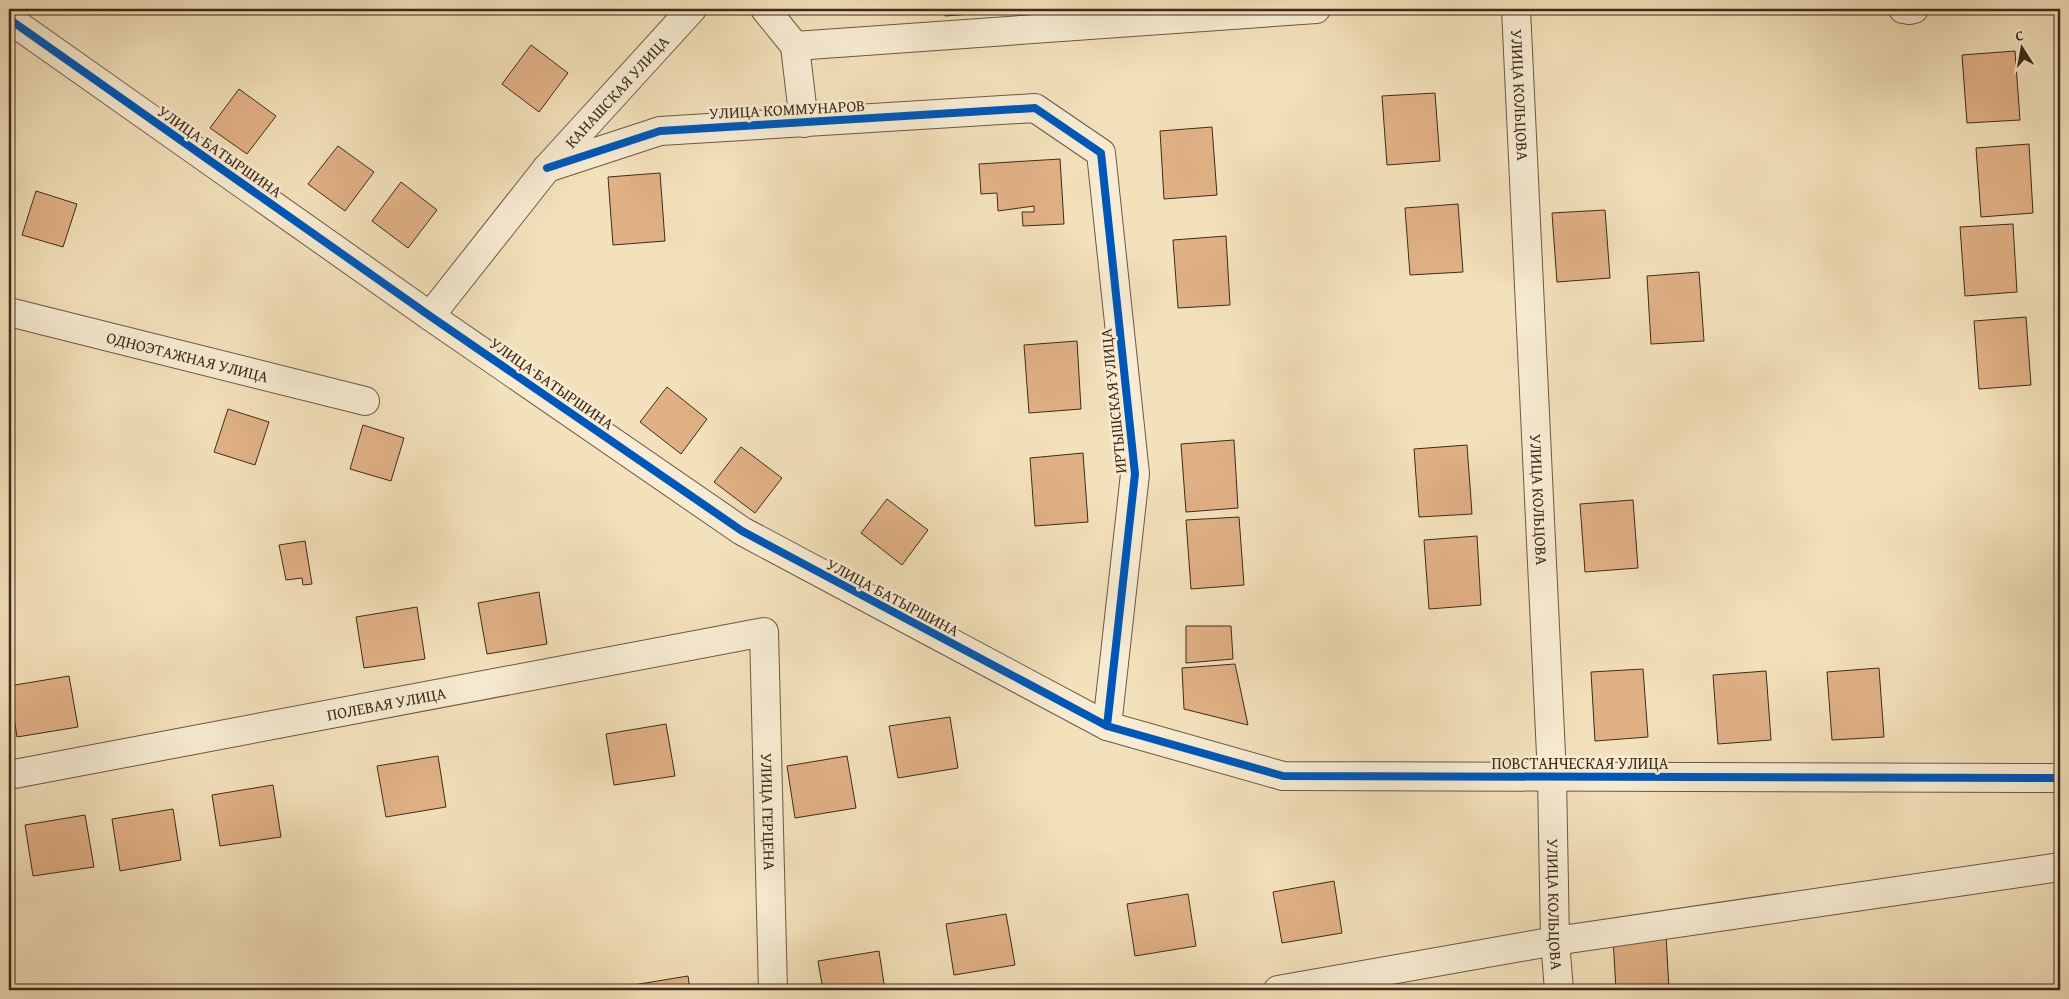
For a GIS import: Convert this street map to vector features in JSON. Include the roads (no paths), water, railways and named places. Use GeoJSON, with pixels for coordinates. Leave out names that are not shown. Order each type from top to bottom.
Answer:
{"type":"FeatureCollection","features":[{"type":"Feature","properties":{"kind":"street","name":"КАНАШСКАЯ УЛИЦА"},"geometry":{"type":"LineString","coordinates":[[430,316],[547,168],[692,9]]}},
{"type":"Feature","properties":{"kind":"street"},"geometry":{"type":"LineString","coordinates":[[765,9],[796,46],[804,122]]}},
{"type":"Feature","properties":{"kind":"street"},"geometry":{"type":"LineString","coordinates":[[796,46],[1088,17],[1316,9]]}},
{"type":"Feature","properties":{"kind":"street","name":"УЛИЦА КОЛЬЦОВА"},"geometry":{"type":"LineString","coordinates":[[1516,9],[1552,776],[1555,941],[1559,990]]}},
{"type":"Feature","properties":{"kind":"street"},"geometry":{"type":"LineString","coordinates":[[1903,9],[1914,9]]}},
{"type":"Feature","properties":{"kind":"street","name":"УЛИЦА БАТЫРШИНА"},"geometry":{"type":"LineString","coordinates":[[9,19],[430,316],[742,531],[1107,726]]}},
{"type":"Feature","properties":{"kind":"street","name":"УЛИЦА КОММУНАРОВ"},"geometry":{"type":"LineString","coordinates":[[547,168],[660,131],[1035,108]]}},
{"type":"Feature","properties":{"kind":"street","name":"ИРТЫШСКАЯ УЛИЦА"},"geometry":{"type":"LineString","coordinates":[[1035,108],[1101,153],[1135,474],[1107,726]]}},
{"type":"Feature","properties":{"kind":"street","name":"ОДНОЭТАЖНАЯ УЛИЦА"},"geometry":{"type":"LineString","coordinates":[[9,312],[365,401]]}},
{"type":"Feature","properties":{"kind":"street","name":"ПОЛЕВАЯ УЛИЦА"},"geometry":{"type":"LineString","coordinates":[[9,775],[764,632]]}},
{"type":"Feature","properties":{"kind":"street","name":"УЛИЦА ГЕРЦЕНА"},"geometry":{"type":"LineString","coordinates":[[764,632],[772,990]]}},
{"type":"Feature","properties":{"kind":"street","name":"ПОВСТАНЧЕСКАЯ УЛИЦА"},"geometry":{"type":"LineString","coordinates":[[1107,726],[1283,776],[2060,778]]}},
{"type":"Feature","properties":{"kind":"street"},"geometry":{"type":"LineString","coordinates":[[1278,990],[1555,941],[2060,867]]}}]}
